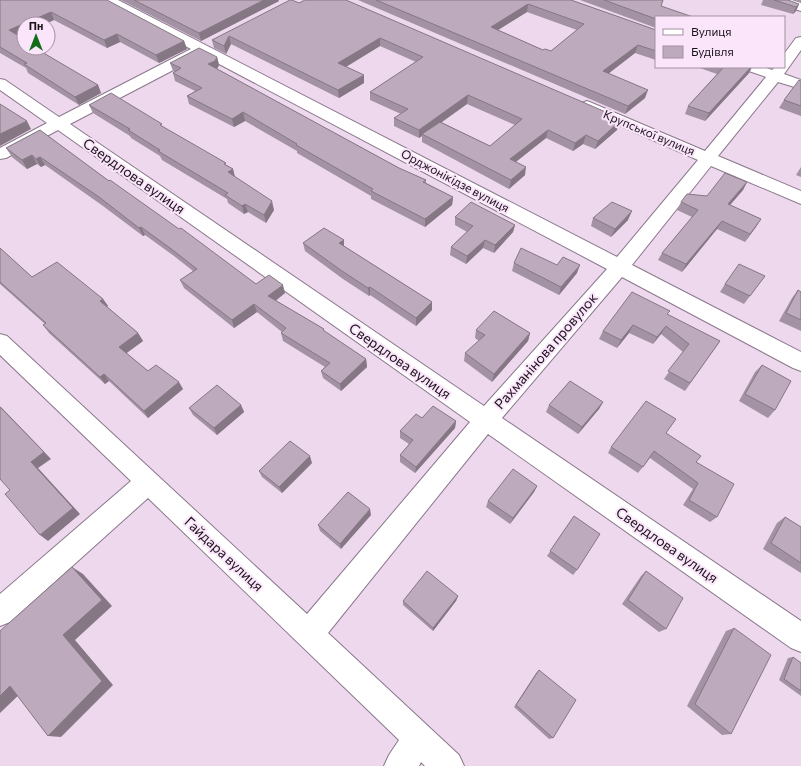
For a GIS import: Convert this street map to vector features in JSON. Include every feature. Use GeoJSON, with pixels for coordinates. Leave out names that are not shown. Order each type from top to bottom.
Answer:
{"type":"FeatureCollection","features":[{"type":"Feature","properties":{"kind":"street","name":"Орджонікідзе вулиця"},"geometry":{"type":"LineString","coordinates":[[108,0],[209,45],[619,268],[801,362]]}},
{"type":"Feature","properties":{"kind":"street"},"geometry":{"type":"LineString","coordinates":[[779,0],[801,7]]}},
{"type":"Feature","properties":{"kind":"street","name":"Рахманінова провулок"},"geometry":{"type":"LineString","coordinates":[[785,62],[801,41]]}},
{"type":"Feature","properties":{"kind":"street"},"geometry":{"type":"LineString","coordinates":[[0,154],[209,45]]}},
{"type":"Feature","properties":{"kind":"street"},"geometry":{"type":"LineString","coordinates":[[766,68],[780,69],[801,85]]}},
{"type":"Feature","properties":{"kind":"street","name":"Рахманінова провулок"},"geometry":{"type":"LineString","coordinates":[[309,634],[486,420],[619,268],[709,159],[780,69]]}},
{"type":"Feature","properties":{"kind":"street","name":"Свердлова вулиця"},"geometry":{"type":"LineString","coordinates":[[0,83],[801,638]]}},
{"type":"Feature","properties":{"kind":"street","name":"Крупської вулиця"},"geometry":{"type":"LineString","coordinates":[[577,102],[801,198]]}},
{"type":"Feature","properties":{"kind":"street","name":"Гайдара вулиця"},"geometry":{"type":"LineString","coordinates":[[0,342],[448,766]]}},
{"type":"Feature","properties":{"kind":"street"},"geometry":{"type":"LineString","coordinates":[[0,612],[148,482]]}},
{"type":"Feature","properties":{"kind":"street"},"geometry":{"type":"LineString","coordinates":[[400,766],[419,738]]}},
{"type":"Feature","properties":{"kind":"building"},"geometry":{"type":"Polygon","coordinates":[[[0,0],[107,0],[184,41],[156,55],[117,34],[104,40],[51,12],[42,16],[16,16],[16,27],[9,30],[16,34],[16,56],[49,56],[98,85],[75,97],[24,64],[27,63],[0,47],[0,0]]]}},
{"type":"Feature","properties":{"kind":"building"},"geometry":{"type":"Polygon","coordinates":[[[134,0],[264,0],[199,33],[134,0]]]}},
{"type":"Feature","properties":{"kind":"building"},"geometry":{"type":"Polygon","coordinates":[[[290,0],[299,3],[305,0],[346,0],[615,116],[613,118],[620,121],[598,141],[586,135],[575,143],[548,130],[510,159],[526,167],[511,180],[422,134],[440,122],[490,146],[522,119],[468,95],[419,130],[394,118],[408,109],[370,92],[423,57],[380,38],[338,63],[364,75],[338,90],[229,36],[224,46],[212,40],[290,0]]]}},
{"type":"Feature","properties":{"kind":"building"},"geometry":{"type":"Polygon","coordinates":[[[376,0],[571,0],[655,30],[655,51],[638,45],[603,71],[648,90],[628,106],[376,0]],[[528,4],[491,27],[543,50],[545,49],[551,51],[584,24],[528,4]]]}},
{"type":"Feature","properties":{"kind":"building"},"geometry":{"type":"Polygon","coordinates":[[[604,0],[663,0],[661,6],[690,16],[655,16],[655,19],[604,0]]]}},
{"type":"Feature","properties":{"kind":"building"},"geometry":{"type":"Polygon","coordinates":[[[774,0],[788,0],[799,4],[796,7],[774,0]]]}},
{"type":"Feature","properties":{"kind":"building"},"geometry":{"type":"Polygon","coordinates":[[[199,48],[217,57],[215,61],[208,64],[399,168],[426,180],[423,182],[453,197],[425,219],[371,191],[373,189],[296,145],[297,144],[243,112],[232,119],[187,96],[202,88],[173,73],[181,68],[170,63],[199,48]]]}},
{"type":"Feature","properties":{"kind":"building"},"geometry":{"type":"Polygon","coordinates":[[[723,68],[750,68],[709,113],[688,106],[723,68]]]}},
{"type":"Feature","properties":{"kind":"building"},"geometry":{"type":"Polygon","coordinates":[[[799,80],[801,81],[801,106],[784,100],[799,80]]]}},
{"type":"Feature","properties":{"kind":"building"},"geometry":{"type":"Polygon","coordinates":[[[111,93],[162,124],[160,125],[226,163],[224,164],[233,169],[228,172],[272,201],[264,215],[245,204],[242,206],[225,195],[228,193],[158,151],[160,150],[128,130],[130,129],[89,105],[111,93]]]}},
{"type":"Feature","properties":{"kind":"building"},"geometry":{"type":"Polygon","coordinates":[[[0,104],[27,121],[0,134],[0,104]]]}},
{"type":"Feature","properties":{"kind":"building"},"geometry":{"type":"Polygon","coordinates":[[[40,130],[109,181],[110,180],[179,229],[181,228],[256,284],[269,275],[283,285],[268,296],[324,329],[323,330],[366,359],[340,384],[321,371],[330,363],[281,333],[286,328],[254,304],[232,320],[180,280],[197,269],[170,248],[141,227],[139,228],[99,197],[40,157],[36,159],[32,155],[22,160],[6,148],[40,130]]]}},
{"type":"Feature","properties":{"kind":"building"},"geometry":{"type":"Polygon","coordinates":[[[725,173],[747,182],[728,204],[761,219],[750,234],[722,221],[686,264],[662,253],[698,210],[681,202],[687,194],[707,196],[725,173]]]}},
{"type":"Feature","properties":{"kind":"building"},"geometry":{"type":"Polygon","coordinates":[[[471,202],[515,225],[495,245],[485,240],[467,256],[451,247],[473,226],[455,217],[471,202]]]}},
{"type":"Feature","properties":{"kind":"building"},"geometry":{"type":"Polygon","coordinates":[[[612,202],[632,211],[615,229],[593,218],[612,202]]]}},
{"type":"Feature","properties":{"kind":"building"},"geometry":{"type":"Polygon","coordinates":[[[324,228],[344,240],[339,243],[432,302],[416,318],[370,287],[368,288],[342,271],[303,243],[324,228]]]}},
{"type":"Feature","properties":{"kind":"building"},"geometry":{"type":"Polygon","coordinates":[[[0,248],[32,277],[57,262],[103,299],[100,301],[138,333],[119,347],[148,371],[156,365],[179,382],[144,411],[104,374],[100,377],[43,325],[46,323],[0,282],[0,248]]]}},
{"type":"Feature","properties":{"kind":"building"},"geometry":{"type":"Polygon","coordinates":[[[521,248],[557,265],[563,257],[580,265],[561,287],[514,263],[521,248]]]}},
{"type":"Feature","properties":{"kind":"building"},"geometry":{"type":"Polygon","coordinates":[[[739,264],[765,276],[750,296],[725,284],[739,264]]]}},
{"type":"Feature","properties":{"kind":"building"},"geometry":{"type":"Polygon","coordinates":[[[798,290],[801,292],[801,320],[786,313],[798,290]]]}},
{"type":"Feature","properties":{"kind":"building"},"geometry":{"type":"Polygon","coordinates":[[[632,292],[670,311],[667,314],[720,341],[690,383],[668,371],[689,344],[666,326],[657,337],[633,325],[621,340],[603,331],[632,292]]]}},
{"type":"Feature","properties":{"kind":"building"},"geometry":{"type":"Polygon","coordinates":[[[494,311],[530,333],[494,374],[465,353],[485,335],[476,330],[494,311]]]}},
{"type":"Feature","properties":{"kind":"building"},"geometry":{"type":"Polygon","coordinates":[[[762,365],[791,381],[775,410],[745,394],[762,365]]]}},
{"type":"Feature","properties":{"kind":"building"},"geometry":{"type":"Polygon","coordinates":[[[570,381],[603,402],[582,427],[549,405],[570,381]]]}},
{"type":"Feature","properties":{"kind":"building"},"geometry":{"type":"Polygon","coordinates":[[[217,385],[241,405],[214,428],[189,408],[217,385]]]}},
{"type":"Feature","properties":{"kind":"building"},"geometry":{"type":"Polygon","coordinates":[[[646,401],[676,419],[666,433],[701,456],[696,462],[734,484],[717,517],[689,500],[698,483],[654,451],[643,467],[611,447],[646,401]]]}},
{"type":"Feature","properties":{"kind":"building"},"geometry":{"type":"Polygon","coordinates":[[[433,406],[456,421],[416,467],[400,455],[413,440],[400,431],[416,414],[422,418],[433,406]]]}},
{"type":"Feature","properties":{"kind":"building"},"geometry":{"type":"Polygon","coordinates":[[[0,407],[44,452],[31,462],[73,508],[40,535],[5,494],[10,490],[0,479],[0,407]]]}},
{"type":"Feature","properties":{"kind":"building"},"geometry":{"type":"Polygon","coordinates":[[[290,441],[310,456],[279,487],[259,471],[290,441]]]}},
{"type":"Feature","properties":{"kind":"building"},"geometry":{"type":"Polygon","coordinates":[[[513,469],[537,486],[513,518],[488,501],[513,469]]]}},
{"type":"Feature","properties":{"kind":"building"},"geometry":{"type":"Polygon","coordinates":[[[348,492],[370,509],[340,544],[318,525],[348,492]]]}},
{"type":"Feature","properties":{"kind":"building"},"geometry":{"type":"Polygon","coordinates":[[[574,516],[600,534],[577,570],[550,551],[574,516]]]}},
{"type":"Feature","properties":{"kind":"building"},"geometry":{"type":"Polygon","coordinates":[[[785,517],[801,527],[801,563],[771,543],[785,517]]]}},
{"type":"Feature","properties":{"kind":"building"},"geometry":{"type":"Polygon","coordinates":[[[72,567],[102,600],[63,635],[102,681],[48,736],[10,686],[0,696],[0,631],[72,567]]]}},
{"type":"Feature","properties":{"kind":"building"},"geometry":{"type":"Polygon","coordinates":[[[427,571],[458,596],[433,628],[403,601],[427,571]]]}},
{"type":"Feature","properties":{"kind":"building"},"geometry":{"type":"Polygon","coordinates":[[[646,571],[683,598],[666,629],[628,600],[646,571]]]}},
{"type":"Feature","properties":{"kind":"building"},"geometry":{"type":"Polygon","coordinates":[[[734,628],[771,655],[731,734],[695,704],[734,628]]]}},
{"type":"Feature","properties":{"kind":"building"},"geometry":{"type":"Polygon","coordinates":[[[793,657],[801,663],[801,691],[784,679],[793,657]]]}},
{"type":"Feature","properties":{"kind":"building"},"geometry":{"type":"Polygon","coordinates":[[[539,670],[576,700],[553,738],[516,705],[539,670]]]}}]}
